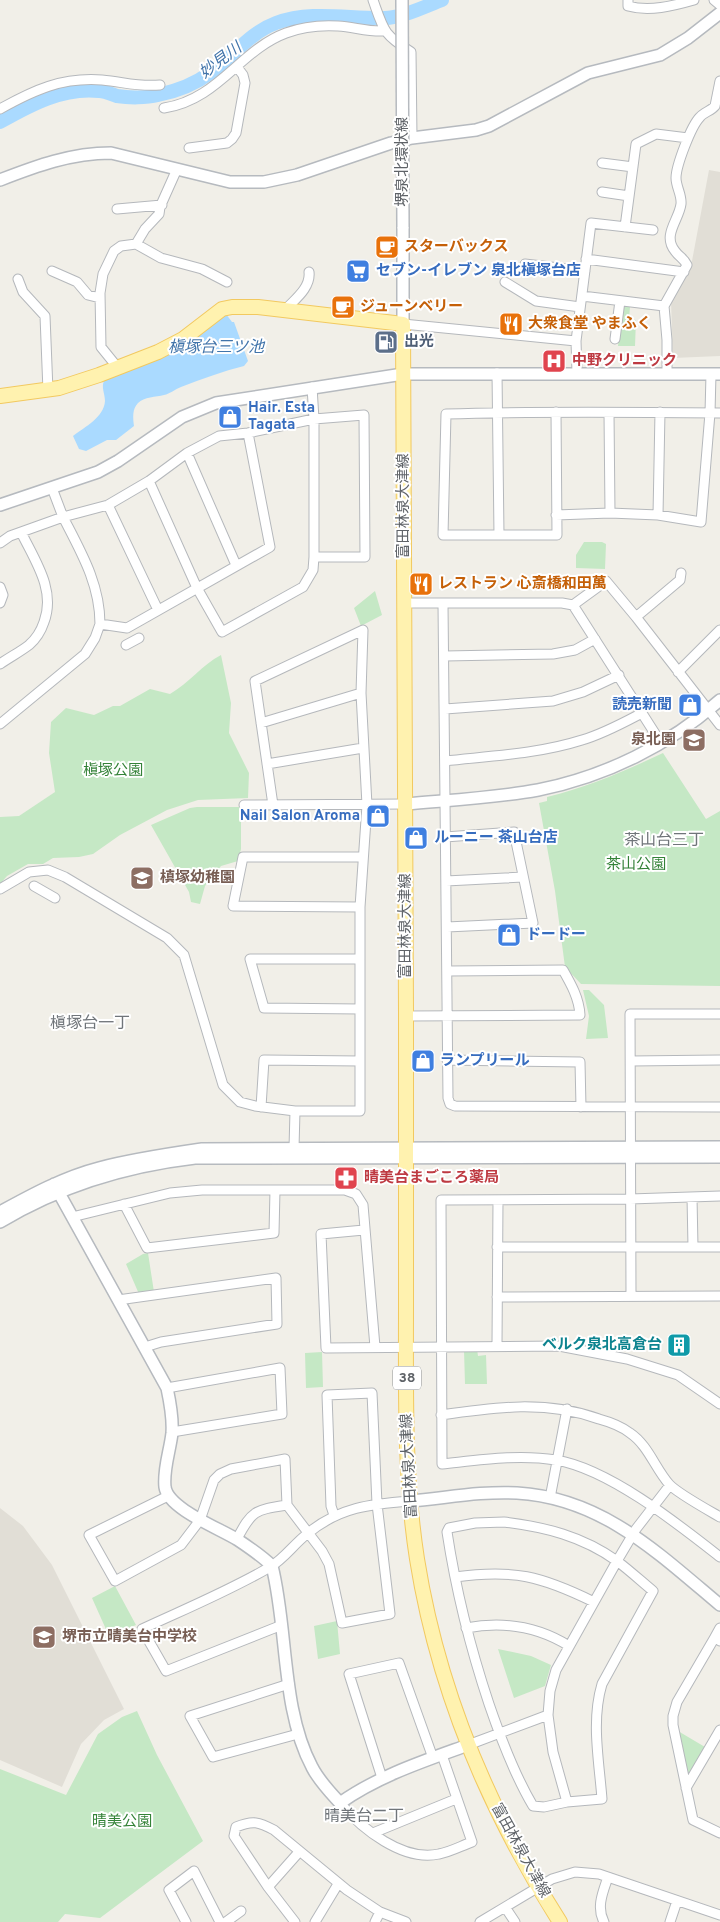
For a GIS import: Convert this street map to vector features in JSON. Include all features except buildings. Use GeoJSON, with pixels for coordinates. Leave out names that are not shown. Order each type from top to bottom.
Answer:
{"type":"FeatureCollection","features":[{"type":"Feature","properties":{"kind":"main road"},"geometry":{"type":"LineString","coordinates":[[0,396],[48,391],[118,368],[158,352],[182,339],[226,308],[239,306],[285,310],[403,324]]}},
{"type":"Feature","properties":{"kind":"main road","name":"富田林泉大津線"},"geometry":{"type":"LineString","coordinates":[[403,324],[406,804],[406,1347],[410,1501],[418,1564],[428,1615],[439,1660],[468,1746],[486,1789],[514,1846],[560,1922]]}},
{"type":"Feature","properties":{"kind":"street"},"geometry":{"type":"LineString","coordinates":[[373,0],[384,30],[392,40],[411,52],[412,138]]}},
{"type":"Feature","properties":{"kind":"street","name":"堺泉北環状線"},"geometry":{"type":"LineString","coordinates":[[402,0],[403,324]]}},
{"type":"Feature","properties":{"kind":"street"},"geometry":{"type":"LineString","coordinates":[[628,3],[636,8],[672,6],[694,0],[699,2],[704,0]]}},
{"type":"Feature","properties":{"kind":"street"},"geometry":{"type":"LineString","coordinates":[[714,0],[720,5]]}},
{"type":"Feature","properties":{"kind":"street"},"geometry":{"type":"LineString","coordinates":[[0,180],[34,167],[92,153],[111,154],[230,182],[264,182],[297,175],[391,143],[412,138],[459,133],[489,126],[588,73],[660,55],[688,38],[720,13]]}},
{"type":"Feature","properties":{"kind":"street"},"geometry":{"type":"LineString","coordinates":[[164,108],[176,107],[205,93],[273,39],[286,33],[302,28],[339,26],[373,32],[384,30]]}},
{"type":"Feature","properties":{"kind":"street"},"geometry":{"type":"LineString","coordinates":[[189,148],[227,143],[236,134],[245,83],[243,75],[237,67]]}},
{"type":"Feature","properties":{"kind":"street"},"geometry":{"type":"LineString","coordinates":[[0,110],[32,91],[58,83],[82,79],[104,80],[130,85],[160,85]]}},
{"type":"Feature","properties":{"kind":"street"},"geometry":{"type":"LineString","coordinates":[[667,373],[664,306],[687,265],[684,258],[674,251],[671,242],[670,231],[681,203],[676,177],[688,138],[700,116],[715,106],[720,81]]}},
{"type":"Feature","properties":{"kind":"street"},"geometry":{"type":"LineString","coordinates":[[625,227],[636,144],[656,134],[688,138]]}},
{"type":"Feature","properties":{"kind":"street"},"geometry":{"type":"LineString","coordinates":[[602,163],[633,167]]}},
{"type":"Feature","properties":{"kind":"street"},"geometry":{"type":"LineString","coordinates":[[136,244],[145,229],[159,214],[177,169]]}},
{"type":"Feature","properties":{"kind":"street"},"geometry":{"type":"LineString","coordinates":[[602,192],[629,196]]}},
{"type":"Feature","properties":{"kind":"street"},"geometry":{"type":"LineString","coordinates":[[117,210],[162,205]]}},
{"type":"Feature","properties":{"kind":"street"},"geometry":{"type":"LineString","coordinates":[[577,373],[576,341],[591,223],[653,230]]}},
{"type":"Feature","properties":{"kind":"street"},"geometry":{"type":"LineString","coordinates":[[118,368],[101,347],[100,298],[103,274],[114,251],[121,246],[136,244],[161,258],[202,269],[227,282]]}},
{"type":"Feature","properties":{"kind":"street"},"geometry":{"type":"LineString","coordinates":[[586,259],[684,272]]}},
{"type":"Feature","properties":{"kind":"street"},"geometry":{"type":"LineString","coordinates":[[525,264],[585,271]]}},
{"type":"Feature","properties":{"kind":"street"},"geometry":{"type":"LineString","coordinates":[[52,271],[77,282],[88,295],[100,298]]}},
{"type":"Feature","properties":{"kind":"street"},"geometry":{"type":"LineString","coordinates":[[285,310],[305,289],[310,278],[309,272]]}},
{"type":"Feature","properties":{"kind":"street"},"geometry":{"type":"LineString","coordinates":[[18,280],[23,292],[44,316],[48,391]]}},
{"type":"Feature","properties":{"kind":"street"},"geometry":{"type":"LineString","coordinates":[[505,282],[536,301],[580,307]]}},
{"type":"Feature","properties":{"kind":"street"},"geometry":{"type":"LineString","coordinates":[[582,296],[664,306]]}},
{"type":"Feature","properties":{"kind":"street"},"geometry":{"type":"LineString","coordinates":[[615,338],[620,301]]}},
{"type":"Feature","properties":{"kind":"street"},"geometry":{"type":"LineString","coordinates":[[403,324],[576,341]]}},
{"type":"Feature","properties":{"kind":"street"},"geometry":{"type":"LineString","coordinates":[[497,373],[499,535]]}},
{"type":"Feature","properties":{"kind":"street"},"geometry":{"type":"LineString","coordinates":[[0,505],[98,472],[118,461],[182,417],[216,403],[403,374],[716,374],[710,413],[701,522],[658,515],[610,513],[556,515]]}},
{"type":"Feature","properties":{"kind":"street"},"geometry":{"type":"LineString","coordinates":[[148,481],[196,588],[222,632],[303,587],[313,570],[314,557],[314,419],[312,387]]}},
{"type":"Feature","properties":{"kind":"street"},"geometry":{"type":"LineString","coordinates":[[556,412],[556,535],[443,535],[446,414],[497,412],[556,412],[609,413],[660,412],[720,413]]}},
{"type":"Feature","properties":{"kind":"street"},"geometry":{"type":"LineString","coordinates":[[658,515],[660,412]]}},
{"type":"Feature","properties":{"kind":"street"},"geometry":{"type":"LineString","coordinates":[[609,413],[610,513]]}},
{"type":"Feature","properties":{"kind":"street"},"geometry":{"type":"LineString","coordinates":[[0,543],[10,536],[63,517],[108,505],[148,481],[187,453],[219,436],[248,433],[314,419],[364,415],[365,557],[314,557]]}},
{"type":"Feature","properties":{"kind":"street"},"geometry":{"type":"LineString","coordinates":[[100,624],[127,628],[270,547],[248,433]]}},
{"type":"Feature","properties":{"kind":"street"},"geometry":{"type":"LineString","coordinates":[[187,453],[236,565]]}},
{"type":"Feature","properties":{"kind":"street"},"geometry":{"type":"LineString","coordinates":[[0,724],[84,654],[100,624],[98,596],[92,574],[63,517],[52,488]]}},
{"type":"Feature","properties":{"kind":"street"},"geometry":{"type":"LineString","coordinates":[[108,505],[158,610]]}},
{"type":"Feature","properties":{"kind":"street"},"geometry":{"type":"LineString","coordinates":[[0,664],[30,644],[41,631],[47,613],[48,598],[46,585],[21,532]]}},
{"type":"Feature","properties":{"kind":"street"},"geometry":{"type":"LineString","coordinates":[[636,617],[680,580],[681,573]]}},
{"type":"Feature","properties":{"kind":"street"},"geometry":{"type":"LineString","coordinates":[[404,602],[443,604],[562,603],[573,605],[606,582],[636,617],[720,725]]}},
{"type":"Feature","properties":{"kind":"street"},"geometry":{"type":"LineString","coordinates":[[0,587],[3,595],[0,602]]}},
{"type":"Feature","properties":{"kind":"street"},"geometry":{"type":"LineString","coordinates":[[443,604],[445,656],[444,801],[448,971],[447,1060],[448,1098],[450,1104],[455,1106],[720,1107]]}},
{"type":"Feature","properties":{"kind":"street"},"geometry":{"type":"LineString","coordinates":[[573,605],[661,743]]}},
{"type":"Feature","properties":{"kind":"street"},"geometry":{"type":"LineString","coordinates":[[0,890],[28,872],[48,870],[66,878],[167,938],[184,955],[223,1085],[240,1102],[261,1107],[295,1111],[360,1111],[360,907],[367,805],[361,693],[362,630],[255,681],[273,805]]}},
{"type":"Feature","properties":{"kind":"street"},"geometry":{"type":"LineString","coordinates":[[678,672],[720,630]]}},
{"type":"Feature","properties":{"kind":"street"},"geometry":{"type":"LineString","coordinates":[[126,645],[139,638]]}},
{"type":"Feature","properties":{"kind":"street"},"geometry":{"type":"LineString","coordinates":[[445,656],[552,654],[575,650],[595,639]]}},
{"type":"Feature","properties":{"kind":"street"},"geometry":{"type":"LineString","coordinates":[[445,709],[553,701],[583,692],[619,675]]}},
{"type":"Feature","properties":{"kind":"street"},"geometry":{"type":"LineString","coordinates":[[261,723],[361,693]]}},
{"type":"Feature","properties":{"kind":"street"},"geometry":{"type":"LineString","coordinates":[[244,805],[406,804],[507,795],[569,782],[626,761],[661,743],[709,710],[720,700]]}},
{"type":"Feature","properties":{"kind":"street"},"geometry":{"type":"LineString","coordinates":[[445,761],[545,749],[583,740],[614,728],[642,713]]}},
{"type":"Feature","properties":{"kind":"street"},"geometry":{"type":"LineString","coordinates":[[267,764],[363,748]]}},
{"type":"Feature","properties":{"kind":"street"},"geometry":{"type":"LineString","coordinates":[[445,837],[514,832],[533,924],[447,927]]}},
{"type":"Feature","properties":{"kind":"street"},"geometry":{"type":"LineString","coordinates":[[360,907],[233,906],[243,856],[363,857]]}},
{"type":"Feature","properties":{"kind":"street"},"geometry":{"type":"LineString","coordinates":[[446,881],[523,877]]}},
{"type":"Feature","properties":{"kind":"street"},"geometry":{"type":"LineString","coordinates":[[34,886],[55,898]]}},
{"type":"Feature","properties":{"kind":"street"},"geometry":{"type":"LineString","coordinates":[[360,959],[250,959],[264,1008],[360,1009]]}},
{"type":"Feature","properties":{"kind":"street"},"geometry":{"type":"LineString","coordinates":[[406,1016],[580,1015],[579,1006],[572,987],[563,970],[448,971]]}},
{"type":"Feature","properties":{"kind":"street"},"geometry":{"type":"LineString","coordinates":[[631,1296],[630,1014],[720,1014]]}},
{"type":"Feature","properties":{"kind":"street"},"geometry":{"type":"LineString","coordinates":[[261,1107],[264,1060],[360,1061]]}},
{"type":"Feature","properties":{"kind":"street"},"geometry":{"type":"LineString","coordinates":[[447,1060],[580,1062],[581,1107]]}},
{"type":"Feature","properties":{"kind":"street"},"geometry":{"type":"LineString","coordinates":[[631,1061],[720,1060]]}},
{"type":"Feature","properties":{"kind":"street"},"geometry":{"type":"LineString","coordinates":[[294,1148],[295,1111]]}},
{"type":"Feature","properties":{"kind":"street"},"geometry":{"type":"LineString","coordinates":[[0,1212],[40,1190],[56,1188],[163,1162],[195,1158],[406,1153],[630,1152],[720,1147]]}},
{"type":"Feature","properties":{"kind":"street"},"geometry":{"type":"LineString","coordinates":[[0,1222],[56,1188],[98,1168],[154,1156],[202,1149],[294,1148],[406,1153]]}},
{"type":"Feature","properties":{"kind":"street"},"geometry":{"type":"LineString","coordinates":[[630,1152],[720,1157]]}},
{"type":"Feature","properties":{"kind":"street"},"geometry":{"type":"LineString","coordinates":[[56,1188],[166,1388],[170,1400],[172,1432],[165,1488],[168,1496],[200,1520],[237,1539],[272,1566],[298,1734],[312,1768],[324,1785],[355,1820],[392,1845],[412,1854],[439,1854],[472,1842],[399,1663],[349,1674],[382,1778]]}},
{"type":"Feature","properties":{"kind":"street"},"geometry":{"type":"LineString","coordinates":[[72,1217],[170,1193],[202,1190],[345,1190],[356,1194],[363,1206],[375,1347]]}},
{"type":"Feature","properties":{"kind":"street"},"geometry":{"type":"LineString","coordinates":[[124,1204],[147,1248],[274,1233],[275,1190]]}},
{"type":"Feature","properties":{"kind":"street"},"geometry":{"type":"LineString","coordinates":[[720,1196],[498,1201],[441,1200],[442,1464],[510,1457],[558,1461],[582,1468],[609,1481],[652,1507],[720,1556]]}},
{"type":"Feature","properties":{"kind":"street"},"geometry":{"type":"LineString","coordinates":[[692,1197],[693,1247]]}},
{"type":"Feature","properties":{"kind":"street"},"geometry":{"type":"LineString","coordinates":[[497,1345],[498,1201]]}},
{"type":"Feature","properties":{"kind":"street"},"geometry":{"type":"LineString","coordinates":[[364,1230],[321,1234],[326,1348],[497,1345],[559,1346],[603,1354],[652,1366],[678,1375],[720,1404]]}},
{"type":"Feature","properties":{"kind":"street"},"geometry":{"type":"LineString","coordinates":[[497,1247],[720,1247]]}},
{"type":"Feature","properties":{"kind":"street"},"geometry":{"type":"LineString","coordinates":[[118,1300],[276,1278],[277,1324],[161,1342],[145,1347]]}},
{"type":"Feature","properties":{"kind":"street"},"geometry":{"type":"LineString","coordinates":[[497,1296],[720,1296]]}},
{"type":"Feature","properties":{"kind":"street"},"geometry":{"type":"LineString","coordinates":[[166,1388],[280,1368],[282,1414],[172,1432]]}},
{"type":"Feature","properties":{"kind":"street"},"geometry":{"type":"LineString","coordinates":[[168,1496],[89,1536],[115,1581],[181,1545],[200,1520],[214,1480],[220,1474],[231,1469],[285,1460],[286,1505],[322,1551],[329,1564],[342,1623],[390,1614],[377,1504],[372,1393],[328,1395],[331,1506],[334,1515]]}},
{"type":"Feature","properties":{"kind":"street"},"geometry":{"type":"LineString","coordinates":[[441,1415],[489,1408],[521,1406],[567,1409],[615,1424],[631,1433],[645,1447],[670,1485],[720,1517]]}},
{"type":"Feature","properties":{"kind":"street"},"geometry":{"type":"LineString","coordinates":[[550,1498],[567,1409]]}},
{"type":"Feature","properties":{"kind":"street"},"geometry":{"type":"LineString","coordinates":[[567,1802],[553,1752],[548,1715],[550,1691],[556,1670],[616,1561],[652,1507],[670,1485]]}},
{"type":"Feature","properties":{"kind":"street"},"geometry":{"type":"LineString","coordinates":[[282,1625],[166,1671],[142,1629],[272,1566],[307,1533],[334,1515],[354,1508],[377,1504],[498,1493],[526,1494],[550,1498],[594,1512],[633,1534],[720,1604]]}},
{"type":"Feature","properties":{"kind":"street"},"geometry":{"type":"LineString","coordinates":[[237,1539],[247,1518],[260,1509],[286,1505]]}},
{"type":"Feature","properties":{"kind":"street"},"geometry":{"type":"LineString","coordinates":[[504,1522],[533,1525],[557,1531],[582,1541],[616,1561],[652,1592],[602,1684],[597,1699],[596,1733],[602,1798],[544,1807],[533,1806],[522,1787],[499,1733],[466,1628],[455,1577],[447,1532],[450,1528],[504,1522]]}},
{"type":"Feature","properties":{"kind":"street"},"geometry":{"type":"LineString","coordinates":[[455,1577],[503,1574],[529,1576],[567,1589],[594,1602]]}},
{"type":"Feature","properties":{"kind":"street"},"geometry":{"type":"LineString","coordinates":[[466,1628],[486,1624],[509,1624],[528,1628],[558,1639],[569,1646]]}},
{"type":"Feature","properties":{"kind":"street"},"geometry":{"type":"LineString","coordinates":[[720,1628],[717,1639],[677,1702],[673,1716],[673,1725],[693,1820],[720,1833]]}},
{"type":"Feature","properties":{"kind":"street"},"geometry":{"type":"LineString","coordinates":[[289,1684],[190,1716],[212,1757],[298,1734]]}},
{"type":"Feature","properties":{"kind":"street"},"geometry":{"type":"LineString","coordinates":[[340,1803],[358,1790],[382,1778],[548,1715]]}},
{"type":"Feature","properties":{"kind":"street"},"geometry":{"type":"LineString","coordinates":[[686,1788],[720,1730]]}},
{"type":"Feature","properties":{"kind":"street"},"geometry":{"type":"LineString","coordinates":[[373,1833],[456,1799]]}},
{"type":"Feature","properties":{"kind":"street"},"geometry":{"type":"LineString","coordinates":[[295,1922],[268,1887],[234,1836],[236,1827],[248,1822],[263,1824],[274,1830],[338,1884],[380,1912],[406,1922]]}},
{"type":"Feature","properties":{"kind":"street"},"geometry":{"type":"LineString","coordinates":[[268,1887],[299,1852]]}},
{"type":"Feature","properties":{"kind":"street"},"geometry":{"type":"LineString","coordinates":[[186,1922],[169,1890],[194,1871],[220,1922]]}},
{"type":"Feature","properties":{"kind":"street"},"geometry":{"type":"LineString","coordinates":[[480,1922],[552,1879],[575,1872],[608,1877],[720,1915]]}},
{"type":"Feature","properties":{"kind":"street"},"geometry":{"type":"LineString","coordinates":[[604,1922],[600,1910],[600,1900],[608,1877]]}},
{"type":"Feature","properties":{"kind":"street"},"geometry":{"type":"LineString","coordinates":[[315,1922],[338,1884]]}},
{"type":"Feature","properties":{"kind":"street"},"geometry":{"type":"LineString","coordinates":[[670,1922],[677,1900]]}},
{"type":"Feature","properties":{"kind":"street"},"geometry":{"type":"LineString","coordinates":[[505,1907],[515,1922]]}},
{"type":"Feature","properties":{"kind":"street"},"geometry":{"type":"LineString","coordinates":[[226,1922],[241,1911]]}},
{"type":"Feature","properties":{"kind":"street"},"geometry":{"type":"LineString","coordinates":[[375,1922],[380,1912]]}},
{"type":"Feature","properties":{"kind":"shaded area"},"geometry":{"type":"Polygon","coordinates":[[[709,170],[720,172],[720,356],[673,358],[671,301],[692,261],[709,170]]]}},
{"type":"Feature","properties":{"kind":"shaded area","name":"堺市立晴美台中学校"},"geometry":{"type":"Polygon","coordinates":[[[0,1508],[23,1526],[52,1565],[124,1709],[104,1720],[81,1744],[62,1787],[0,1760],[0,1508]]]}},
{"type":"Feature","properties":{"kind":"green space"},"geometry":{"type":"Polygon","coordinates":[[[625,306],[630,307],[629,319],[636,320],[635,346],[618,346],[622,308],[625,306]]]}},
{"type":"Feature","properties":{"kind":"green space"},"geometry":{"type":"Polygon","coordinates":[[[584,542],[602,542],[606,544],[605,569],[576,568],[576,555],[584,542]]]}},
{"type":"Feature","properties":{"kind":"green space"},"geometry":{"type":"Polygon","coordinates":[[[375,591],[382,615],[361,626],[354,608],[375,591]]]}},
{"type":"Feature","properties":{"kind":"green space","name":"槇塚公園"},"geometry":{"type":"Polygon","coordinates":[[[221,655],[231,703],[229,733],[249,773],[248,798],[198,800],[167,810],[120,835],[93,854],[79,857],[53,858],[43,864],[28,864],[7,876],[0,884],[0,817],[19,816],[55,792],[49,753],[51,722],[66,708],[94,715],[113,706],[120,706],[150,689],[170,694],[221,655]]]}},
{"type":"Feature","properties":{"kind":"green space","name":"茶山公園"},"geometry":{"type":"Polygon","coordinates":[[[663,753],[706,819],[720,811],[720,986],[581,984],[565,967],[555,891],[539,803],[547,801],[547,797],[606,778],[663,753]]]}},
{"type":"Feature","properties":{"kind":"green space"},"geometry":{"type":"Polygon","coordinates":[[[240,807],[241,812],[241,849],[238,861],[221,866],[205,886],[200,904],[191,902],[189,892],[151,825],[190,808],[240,807]]]}},
{"type":"Feature","properties":{"kind":"green space"},"geometry":{"type":"Polygon","coordinates":[[[583,990],[589,990],[604,1005],[608,1038],[586,1039],[589,1016],[583,990]]]}},
{"type":"Feature","properties":{"kind":"green space"},"geometry":{"type":"Polygon","coordinates":[[[148,1253],[154,1292],[139,1294],[126,1264],[148,1253]]]}},
{"type":"Feature","properties":{"kind":"green space"},"geometry":{"type":"Polygon","coordinates":[[[477,1349],[478,1356],[486,1355],[487,1384],[465,1384],[464,1350],[477,1349]]]}},
{"type":"Feature","properties":{"kind":"green space"},"geometry":{"type":"Polygon","coordinates":[[[322,1352],[323,1387],[306,1388],[305,1353],[322,1352]]]}},
{"type":"Feature","properties":{"kind":"green space"},"geometry":{"type":"Polygon","coordinates":[[[115,1586],[136,1625],[109,1636],[92,1598],[115,1586]]]}},
{"type":"Feature","properties":{"kind":"green space"},"geometry":{"type":"Polygon","coordinates":[[[337,1621],[340,1654],[318,1659],[314,1626],[337,1621]]]}},
{"type":"Feature","properties":{"kind":"green space"},"geometry":{"type":"Polygon","coordinates":[[[498,1649],[531,1656],[551,1665],[545,1686],[514,1698],[498,1649]]]}},
{"type":"Feature","properties":{"kind":"green space","name":"晴美公園"},"geometry":{"type":"Polygon","coordinates":[[[137,1711],[157,1755],[203,1841],[100,1918],[65,1914],[58,1922],[0,1922],[0,1769],[66,1795],[98,1734],[122,1717],[137,1711]]]}},
{"type":"Feature","properties":{"kind":"green space"},"geometry":{"type":"Polygon","coordinates":[[[678,1731],[705,1747],[689,1776],[686,1775],[678,1731]]]}},
{"type":"Feature","properties":{"kind":"water","name":"槇塚台三ツ池"},"geometry":{"type":"Polygon","coordinates":[[[226,314],[234,322],[248,361],[244,366],[205,378],[166,394],[143,400],[135,408],[134,426],[116,440],[107,440],[86,451],[79,449],[73,436],[98,417],[104,407],[104,381],[226,314]]]}},
{"type":"Feature","properties":{"kind":"waterway","name":"妙見川"},"geometry":{"type":"LineString","coordinates":[[0,122],[23,109],[47,99],[73,92],[86,90],[101,91],[117,96],[138,97],[153,96],[179,89],[198,81],[210,73],[249,39],[266,27],[290,19],[317,16],[392,17],[406,14],[442,0]]}},
{"type":"Feature","properties":{"kind":"place","name":"スターバックス"},"geometry":{"type":"Point","coordinates":[387,247]}},
{"type":"Feature","properties":{"kind":"place","name":"セブン-イレブン 泉北槇塚台店"},"geometry":{"type":"Point","coordinates":[358,271]}},
{"type":"Feature","properties":{"kind":"place","name":"ジューンベリー"},"geometry":{"type":"Point","coordinates":[343,307]}},
{"type":"Feature","properties":{"kind":"place","name":"大衆食堂 やまふく"},"geometry":{"type":"Point","coordinates":[511,324]}},
{"type":"Feature","properties":{"kind":"place","name":"出光"},"geometry":{"type":"Point","coordinates":[386,342]}},
{"type":"Feature","properties":{"kind":"place","name":"中野クリニック"},"geometry":{"type":"Point","coordinates":[554,361]}},
{"type":"Feature","properties":{"kind":"place","name":"Hair. Esta Tagata"},"geometry":{"type":"Point","coordinates":[230,417]}},
{"type":"Feature","properties":{"kind":"place","name":"レストラン 心斎橋和田萬"},"geometry":{"type":"Point","coordinates":[421,584]}},
{"type":"Feature","properties":{"kind":"place","name":"読売新聞"},"geometry":{"type":"Point","coordinates":[690,705]}},
{"type":"Feature","properties":{"kind":"place","name":"泉北園"},"geometry":{"type":"Point","coordinates":[694,740]}},
{"type":"Feature","properties":{"kind":"place","name":"Nail Salon Aroma"},"geometry":{"type":"Point","coordinates":[378,816]}},
{"type":"Feature","properties":{"kind":"place","name":"ルーニー 茶山台店"},"geometry":{"type":"Point","coordinates":[416,838]}},
{"type":"Feature","properties":{"kind":"place","name":"槙塚幼稚園"},"geometry":{"type":"Point","coordinates":[142,878]}},
{"type":"Feature","properties":{"kind":"place","name":"ドードー"},"geometry":{"type":"Point","coordinates":[509,935]}},
{"type":"Feature","properties":{"kind":"place","name":"ランプリール"},"geometry":{"type":"Point","coordinates":[423,1061]}},
{"type":"Feature","properties":{"kind":"place","name":"晴美台まごころ薬局"},"geometry":{"type":"Point","coordinates":[346,1178]}},
{"type":"Feature","properties":{"kind":"place","name":"ベルク泉北高倉台"},"geometry":{"type":"Point","coordinates":[679,1345]}},
{"type":"Feature","properties":{"kind":"place","name":"堺市立晴美台中学校"},"geometry":{"type":"Point","coordinates":[44,1637]}},
{"type":"Feature","properties":{"kind":"district","name":"茶山台三丁"},"geometry":{"type":"Point","coordinates":[664,841]}},
{"type":"Feature","properties":{"kind":"district","name":"槇塚台一丁"},"geometry":{"type":"Point","coordinates":[90,1024]}},
{"type":"Feature","properties":{"kind":"district","name":"晴美台二丁"},"geometry":{"type":"Point","coordinates":[364,1817]}}]}
